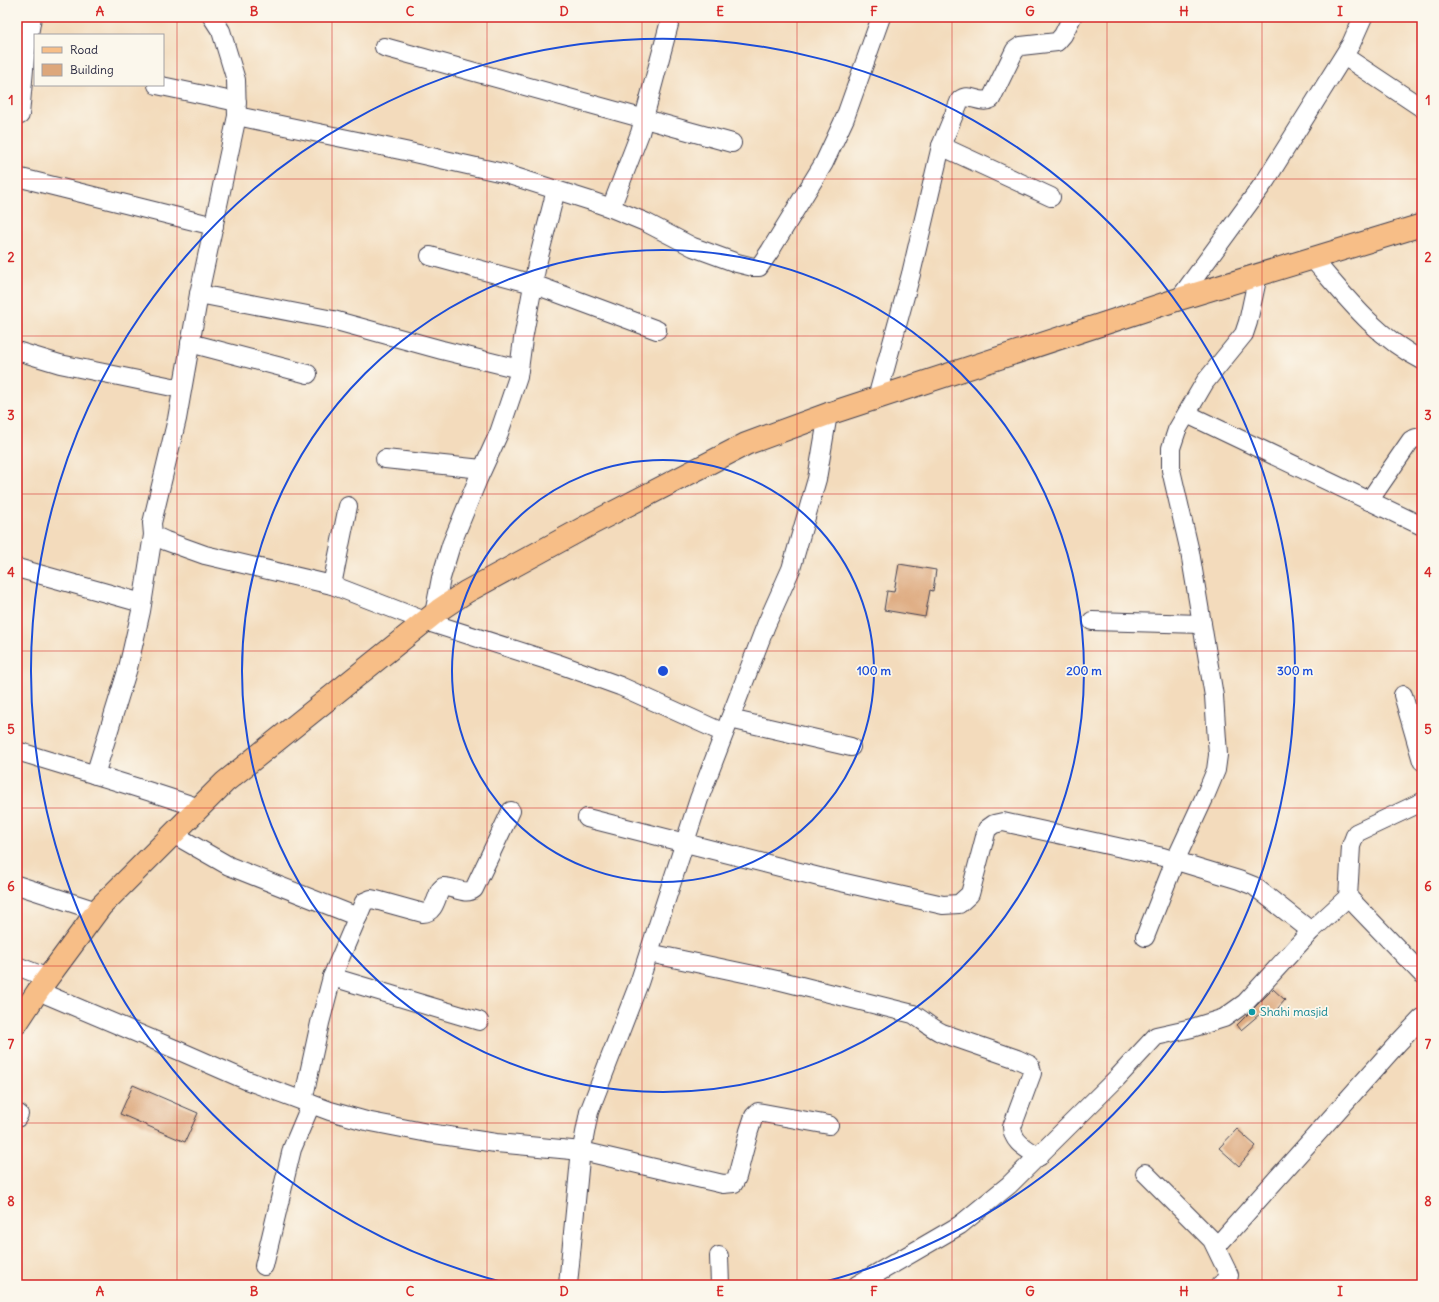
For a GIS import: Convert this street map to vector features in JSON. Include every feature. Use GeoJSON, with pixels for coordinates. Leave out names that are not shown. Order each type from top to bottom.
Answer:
{"type":"FeatureCollection","features":[{"type":"Feature","properties":{"kind":"main road"},"geometry":{"type":"LineString","coordinates":[[17,1023],[43,984],[97,911],[224,782],[430,617],[466,592],[584,528],[746,444],[828,414],[1179,299],[1422,225]]}},
{"type":"Feature","properties":{"kind":"street"},"geometry":{"type":"LineString","coordinates":[[20,115],[32,17]]}},
{"type":"Feature","properties":{"kind":"street"},"geometry":{"type":"LineString","coordinates":[[95,776],[128,668],[142,603],[153,535],[152,522],[177,419],[199,294],[237,110],[236,80],[221,31],[212,17]]}},
{"type":"Feature","properties":{"kind":"street"},"geometry":{"type":"LineString","coordinates":[[611,208],[640,133],[671,17]]}},
{"type":"Feature","properties":{"kind":"street"},"geometry":{"type":"LineString","coordinates":[[160,86],[237,110],[503,173],[611,208],[645,222],[693,247],[737,263],[753,267],[759,266],[770,251],[824,163],[845,118],[882,17]]}},
{"type":"Feature","properties":{"kind":"street"},"geometry":{"type":"LineString","coordinates":[[877,398],[911,274],[941,146],[960,100],[963,97],[966,97],[983,102],[991,100],[1015,50],[1021,46],[1057,42],[1063,35],[1072,17]]}},
{"type":"Feature","properties":{"kind":"street"},"geometry":{"type":"LineString","coordinates":[[1179,299],[1266,180],[1344,56],[1363,17]]}},
{"type":"Feature","properties":{"kind":"street"},"geometry":{"type":"LineString","coordinates":[[384,47],[732,143]]}},
{"type":"Feature","properties":{"kind":"street"},"geometry":{"type":"LineString","coordinates":[[1344,56],[1422,108]]}},
{"type":"Feature","properties":{"kind":"street"},"geometry":{"type":"LineString","coordinates":[[941,146],[1050,197]]}},
{"type":"Feature","properties":{"kind":"street"},"geometry":{"type":"LineString","coordinates":[[17,177],[214,226]]}},
{"type":"Feature","properties":{"kind":"street"},"geometry":{"type":"LineString","coordinates":[[430,617],[451,545],[482,469],[499,433],[518,377],[523,339],[537,264],[556,190]]}},
{"type":"Feature","properties":{"kind":"street"},"geometry":{"type":"LineString","coordinates":[[430,256],[533,284],[658,330]]}},
{"type":"Feature","properties":{"kind":"street"},"geometry":{"type":"LineString","coordinates":[[1312,258],[1361,315],[1407,352],[1422,360]]}},
{"type":"Feature","properties":{"kind":"street"},"geometry":{"type":"LineString","coordinates":[[1145,936],[1175,861],[1216,770],[1218,755],[1214,696],[1190,552],[1171,470],[1171,448],[1177,430],[1205,382],[1244,334],[1258,275]]}},
{"type":"Feature","properties":{"kind":"street"},"geometry":{"type":"LineString","coordinates":[[199,294],[334,320],[442,350],[519,369]]}},
{"type":"Feature","properties":{"kind":"street"},"geometry":{"type":"LineString","coordinates":[[190,343],[308,374]]}},
{"type":"Feature","properties":{"kind":"street"},"geometry":{"type":"LineString","coordinates":[[17,351],[60,364],[182,389]]}},
{"type":"Feature","properties":{"kind":"street"},"geometry":{"type":"LineString","coordinates":[[568,1285],[582,1151],[589,1112],[637,990],[699,799],[766,625],[791,569],[817,479],[828,414]]}},
{"type":"Feature","properties":{"kind":"street"},"geometry":{"type":"LineString","coordinates":[[1187,414],[1422,526]]}},
{"type":"Feature","properties":{"kind":"street"},"geometry":{"type":"LineString","coordinates":[[1369,501],[1411,440],[1416,438],[1422,439]]}},
{"type":"Feature","properties":{"kind":"street"},"geometry":{"type":"LineString","coordinates":[[385,459],[482,469]]}},
{"type":"Feature","properties":{"kind":"street"},"geometry":{"type":"LineString","coordinates":[[332,585],[348,506]]}},
{"type":"Feature","properties":{"kind":"street"},"geometry":{"type":"LineString","coordinates":[[153,535],[205,555],[332,585],[430,617],[727,726],[852,747]]}},
{"type":"Feature","properties":{"kind":"street"},"geometry":{"type":"LineString","coordinates":[[17,568],[142,603]]}},
{"type":"Feature","properties":{"kind":"street"},"geometry":{"type":"LineString","coordinates":[[1092,621],[1202,624]]}},
{"type":"Feature","properties":{"kind":"street"},"geometry":{"type":"LineString","coordinates":[[1403,694],[1422,761]]}},
{"type":"Feature","properties":{"kind":"street"},"geometry":{"type":"LineString","coordinates":[[17,752],[95,776],[141,788],[199,808]]}},
{"type":"Feature","properties":{"kind":"street"},"geometry":{"type":"LineString","coordinates":[[858,1285],[960,1225],[1009,1185],[1156,1036],[1192,1028],[1224,1018],[1244,1002],[1311,931],[1348,897],[1351,846],[1356,833],[1422,802]]}},
{"type":"Feature","properties":{"kind":"street"},"geometry":{"type":"LineString","coordinates":[[264,1266],[292,1149],[307,1103],[320,1023],[332,977],[364,902],[371,899],[427,913],[431,911],[440,890],[443,887],[471,892],[474,889],[511,811]]}},
{"type":"Feature","properties":{"kind":"street"},"geometry":{"type":"LineString","coordinates":[[587,818],[823,878],[943,906],[959,904],[970,894],[987,829],[994,824],[1003,822],[1175,861],[1240,880],[1254,886],[1311,931]]}},
{"type":"Feature","properties":{"kind":"street"},"geometry":{"type":"LineString","coordinates":[[173,834],[229,866],[358,917]]}},
{"type":"Feature","properties":{"kind":"street"},"geometry":{"type":"LineString","coordinates":[[17,885],[97,911]]}},
{"type":"Feature","properties":{"kind":"street"},"geometry":{"type":"LineString","coordinates":[[1348,897],[1422,974]]}},
{"type":"Feature","properties":{"kind":"street"},"geometry":{"type":"LineString","coordinates":[[649,953],[776,980],[913,1014],[924,1020],[934,1030],[1017,1058],[1030,1065],[1032,1072],[1012,1127],[1012,1135],[1016,1141],[1038,1157]]}},
{"type":"Feature","properties":{"kind":"street"},"geometry":{"type":"LineString","coordinates":[[17,966],[43,984],[174,1049],[246,1080],[307,1103],[366,1121],[428,1133],[496,1143],[582,1151],[722,1184],[734,1183],[754,1116],[758,1112],[829,1125]]}},
{"type":"Feature","properties":{"kind":"street"},"geometry":{"type":"LineString","coordinates":[[332,977],[479,1020]]}},
{"type":"Feature","properties":{"kind":"street"},"geometry":{"type":"LineString","coordinates":[[1216,1247],[1422,1018]]}},
{"type":"Feature","properties":{"kind":"street"},"geometry":{"type":"LineString","coordinates":[[1145,1173],[1212,1240],[1229,1275],[1228,1280],[1220,1285]]}},
{"type":"Feature","properties":{"kind":"street"},"geometry":{"type":"LineString","coordinates":[[719,1256],[720,1285]]}},
{"type":"Feature","properties":{"kind":"building"},"geometry":{"type":"Polygon","coordinates":[[[899,564],[936,570],[933,591],[930,590],[925,617],[884,610],[887,591],[894,592],[899,564]]]}},
{"type":"Feature","properties":{"kind":"building"},"geometry":{"type":"Polygon","coordinates":[[[1273,989],[1285,1000],[1273,1014],[1267,1008],[1241,1030],[1237,1025],[1273,989]]]}},
{"type":"Feature","properties":{"kind":"building"},"geometry":{"type":"Polygon","coordinates":[[[133,1085],[198,1113],[185,1142],[120,1114],[133,1085]]]}},
{"type":"Feature","properties":{"kind":"building"},"geometry":{"type":"Polygon","coordinates":[[[1237,1129],[1256,1146],[1239,1166],[1219,1148],[1237,1129]]]}},
{"type":"Feature","properties":{"kind":"place","name":"Shahi masjid"},"geometry":{"type":"Point","coordinates":[1252,1012]}}]}
